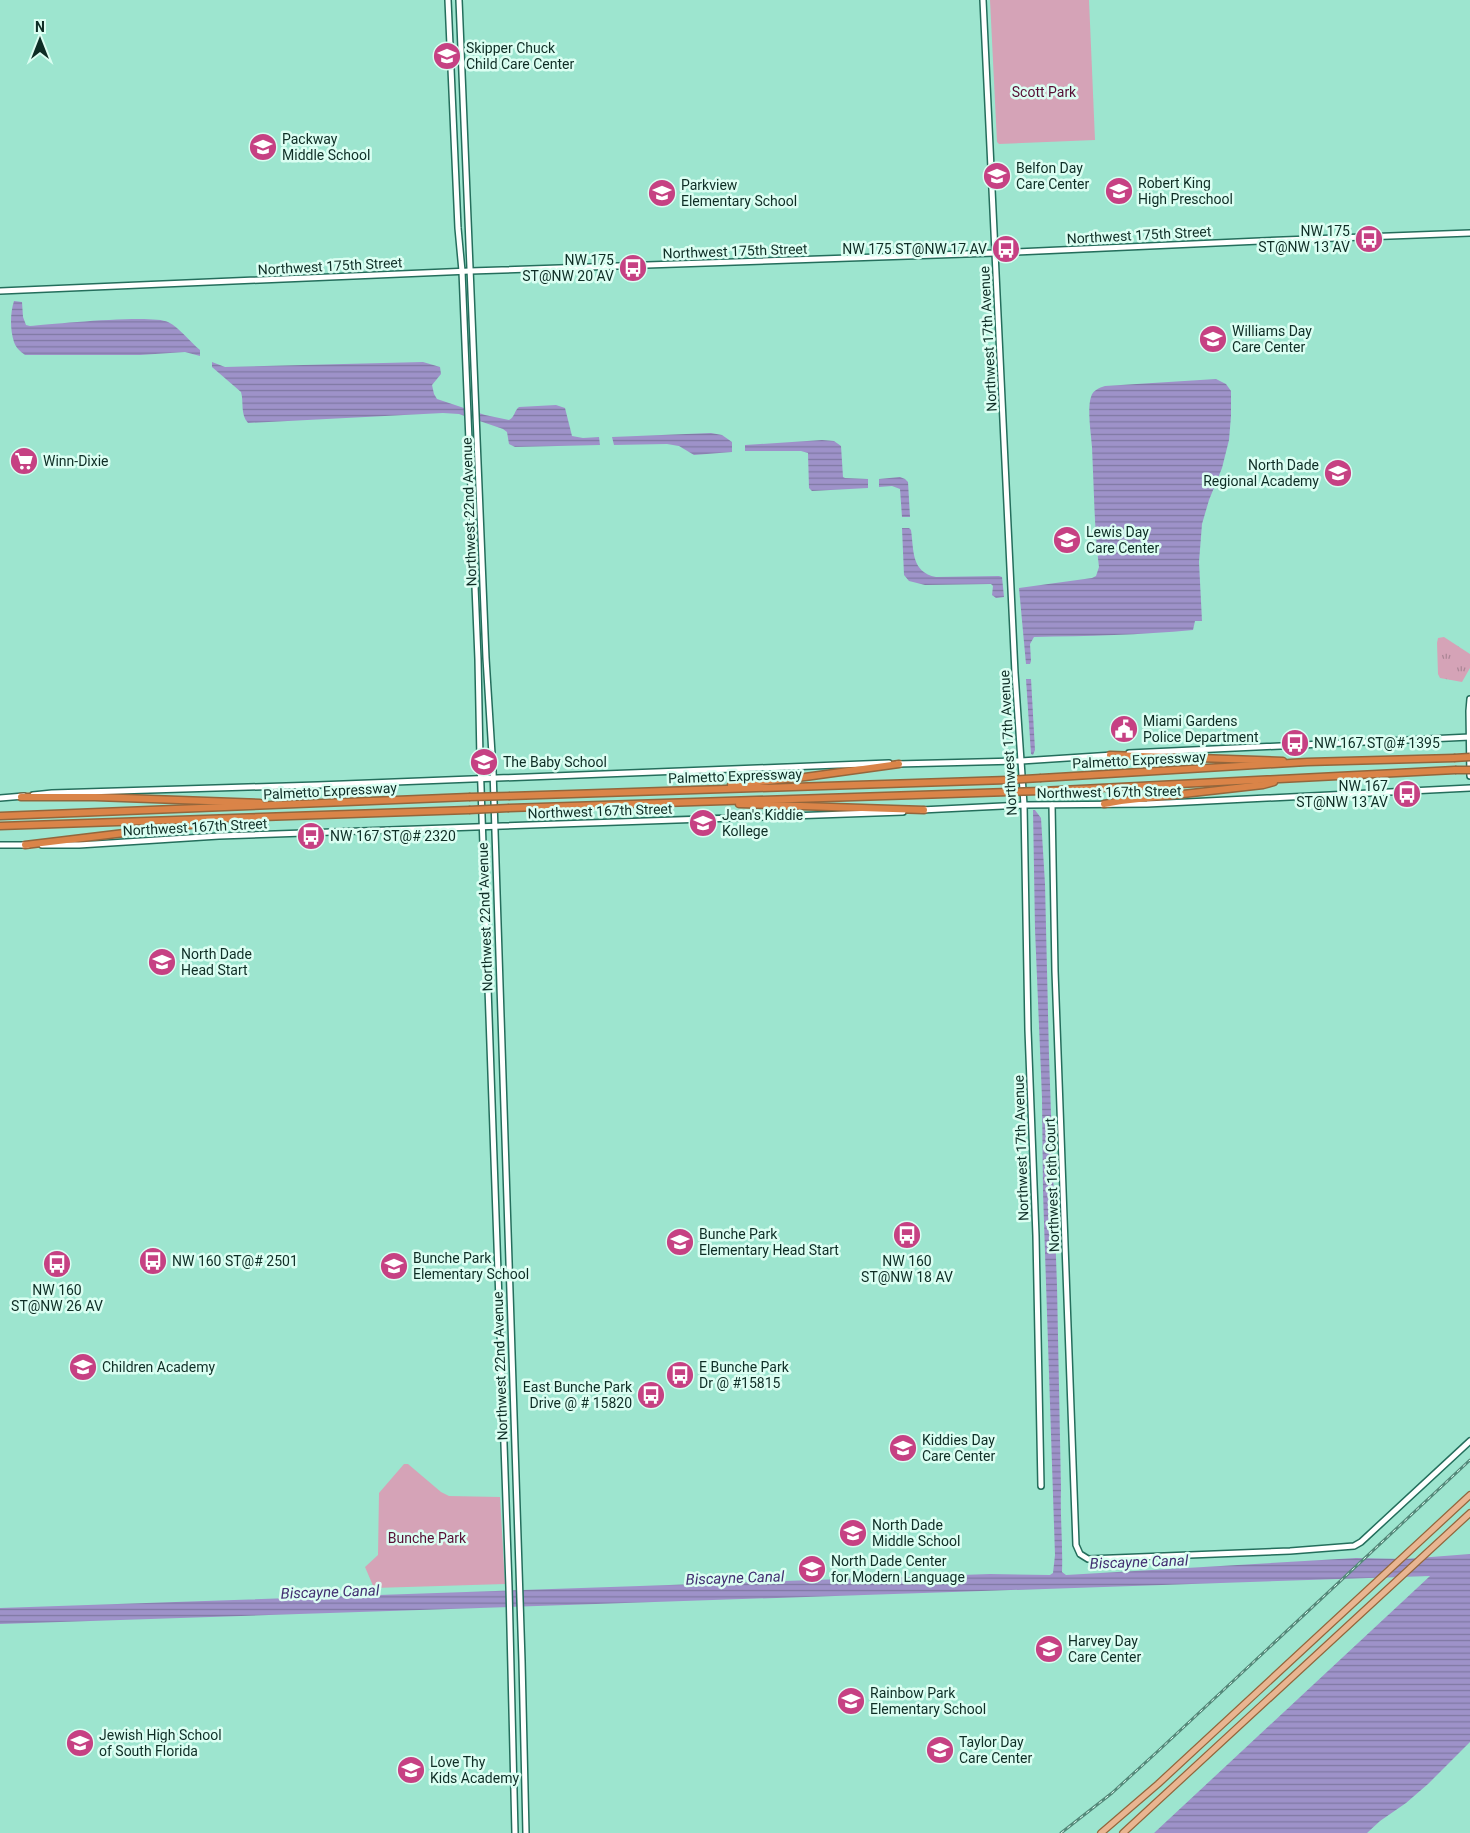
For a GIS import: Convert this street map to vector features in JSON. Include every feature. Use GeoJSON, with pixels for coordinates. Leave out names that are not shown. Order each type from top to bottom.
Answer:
{"type":"FeatureCollection","features":[{"type":"Feature","properties":{"kind":"highway"},"geometry":{"type":"LineString","coordinates":[[1110,755],[1307,762]]}},
{"type":"Feature","properties":{"kind":"highway","name":"Palmetto Expressway"},"geometry":{"type":"LineString","coordinates":[[0,816],[469,797],[1008,780],[1307,762],[1470,757]]}},
{"type":"Feature","properties":{"kind":"highway"},"geometry":{"type":"LineString","coordinates":[[675,790],[805,777],[898,764]]}},
{"type":"Feature","properties":{"kind":"highway","name":"Palmetto Expressway"},"geometry":{"type":"LineString","coordinates":[[0,826],[1041,791],[1470,770]]}},
{"type":"Feature","properties":{"kind":"highway"},"geometry":{"type":"LineString","coordinates":[[1104,804],[1263,785],[1284,779]]}},
{"type":"Feature","properties":{"kind":"highway"},"geometry":{"type":"LineString","coordinates":[[22,797],[114,797],[283,805]]}},
{"type":"Feature","properties":{"kind":"highway"},"geometry":{"type":"LineString","coordinates":[[716,802],[757,806],[913,808],[924,810]]}},
{"type":"Feature","properties":{"kind":"highway"},"geometry":{"type":"LineString","coordinates":[[25,845],[234,819]]}},
{"type":"Feature","properties":{"kind":"main road"},"geometry":{"type":"LineString","coordinates":[[1101,1833],[1158,1784],[1470,1495]]}},
{"type":"Feature","properties":{"kind":"main road"},"geometry":{"type":"LineString","coordinates":[[1123,1833],[1470,1513]]}},
{"type":"Feature","properties":{"kind":"street","name":"Northwest 22nd Avenue"},"geometry":{"type":"LineString","coordinates":[[448,0],[458,228],[462,271],[478,659],[509,1586],[515,1833]]}},
{"type":"Feature","properties":{"kind":"street","name":"Northwest 22nd Avenue"},"geometry":{"type":"LineString","coordinates":[[458,0],[486,658],[493,778],[526,1833]]}},
{"type":"Feature","properties":{"kind":"street","name":"Northwest 17th Avenue"},"geometry":{"type":"LineString","coordinates":[[983,0],[1015,673],[1024,805],[1028,1030],[1036,1236],[1041,1486]]}},
{"type":"Feature","properties":{"kind":"street","name":"Northwest 175th Street"},"geometry":{"type":"LineString","coordinates":[[0,291],[462,271],[995,253],[1260,240],[1470,233]]}},
{"type":"Feature","properties":{"kind":"street"},"geometry":{"type":"LineString","coordinates":[[1470,699],[1470,776]]}},
{"type":"Feature","properties":{"kind":"street"},"geometry":{"type":"LineString","coordinates":[[0,798],[52,793],[886,763],[1021,761],[1469,737]]}},
{"type":"Feature","properties":{"kind":"street","name":"Northwest 167th Street"},"geometry":{"type":"LineString","coordinates":[[0,845],[79,844],[219,836],[1024,805],[1147,804],[1470,788]]}},
{"type":"Feature","properties":{"kind":"street","name":"Northwest 16th Court"},"geometry":{"type":"LineString","coordinates":[[1052,804],[1055,971],[1076,1545],[1080,1554],[1088,1559],[1290,1551],[1354,1546],[1361,1542],[1470,1441]]}},
{"type":"Feature","properties":{"kind":"green space","name":"Scott Park"},"geometry":{"type":"Polygon","coordinates":[[[990,0],[1089,0],[1095,140],[999,144],[997,142],[990,0]]]}},
{"type":"Feature","properties":{"kind":"green space"},"geometry":{"type":"Polygon","coordinates":[[[1444,637],[1470,654],[1470,668],[1462,682],[1440,678],[1438,674],[1437,643],[1438,638],[1444,637]]]}},
{"type":"Feature","properties":{"kind":"green space","name":"Bunche Park"},"geometry":{"type":"Polygon","coordinates":[[[404,1464],[408,1464],[441,1492],[449,1496],[500,1497],[505,1584],[374,1588],[365,1567],[378,1555],[379,1493],[404,1464]]]}},
{"type":"Feature","properties":{"kind":"shaded area"},"geometry":{"type":"Polygon","coordinates":[[[14,301],[22,302],[23,317],[26,325],[30,326],[123,319],[168,322],[200,350],[200,356],[185,352],[140,355],[25,355],[14,342],[11,316],[14,301]]]}},
{"type":"Feature","properties":{"kind":"shaded area"},"geometry":{"type":"Polygon","coordinates":[[[212,362],[225,367],[423,362],[440,367],[441,374],[432,385],[437,399],[485,415],[509,420],[519,407],[556,405],[565,408],[572,436],[583,438],[599,437],[600,445],[515,447],[509,444],[507,432],[503,429],[459,414],[443,413],[248,423],[243,412],[241,392],[212,367],[212,362]]]}},
{"type":"Feature","properties":{"kind":"shaded area"},"geometry":{"type":"Polygon","coordinates":[[[1216,379],[1226,384],[1231,391],[1231,416],[1229,440],[1222,468],[1202,524],[1199,562],[1202,621],[1195,621],[1193,630],[1094,636],[1034,637],[1030,644],[1031,661],[1030,664],[1026,664],[1019,588],[1092,578],[1096,576],[1099,567],[1089,414],[1093,393],[1105,386],[1216,379]]]}},
{"type":"Feature","properties":{"kind":"shaded area"},"geometry":{"type":"Polygon","coordinates":[[[711,433],[722,435],[732,442],[732,452],[694,455],[679,446],[667,444],[614,445],[612,437],[711,433]]]}},
{"type":"Feature","properties":{"kind":"shaded area"},"geometry":{"type":"Polygon","coordinates":[[[822,440],[834,441],[841,446],[843,477],[868,479],[868,488],[812,491],[809,488],[808,453],[801,451],[745,451],[745,445],[822,440]]]}},
{"type":"Feature","properties":{"kind":"shaded area"},"geometry":{"type":"Polygon","coordinates":[[[900,477],[908,482],[910,517],[902,517],[900,489],[892,486],[879,487],[879,479],[900,477]]]}},
{"type":"Feature","properties":{"kind":"shaded area"},"geometry":{"type":"Polygon","coordinates":[[[902,528],[909,528],[911,530],[915,560],[922,570],[936,577],[999,576],[1002,577],[1004,597],[996,598],[992,595],[993,586],[991,584],[925,585],[909,581],[904,575],[902,528]]]}},
{"type":"Feature","properties":{"kind":"shaded area"},"geometry":{"type":"Polygon","coordinates":[[[1026,679],[1031,679],[1035,750],[1033,755],[1031,754],[1026,679]]]}},
{"type":"Feature","properties":{"kind":"shaded area"},"geometry":{"type":"Polygon","coordinates":[[[1033,810],[1041,818],[1045,884],[1057,1286],[1062,1572],[1066,1575],[1356,1558],[1405,1559],[1470,1554],[1470,1742],[1406,1803],[1380,1821],[1367,1833],[1154,1833],[1430,1576],[0,1624],[0,1608],[990,1574],[1050,1575],[1053,1573],[1055,1555],[1043,1192],[1042,1098],[1035,929],[1033,810]]]}},
{"type":"Feature","properties":{"kind":"railway"},"geometry":{"type":"LineString","coordinates":[[1061,1833],[1112,1793],[1157,1752],[1470,1460]]}},
{"type":"Feature","properties":{"kind":"place","name":"Skipper Chuck Child Care Center"},"geometry":{"type":"Point","coordinates":[447,56]}},
{"type":"Feature","properties":{"kind":"place","name":"Packway Middle School"},"geometry":{"type":"Point","coordinates":[263,147]}},
{"type":"Feature","properties":{"kind":"place","name":"Belfon Day Care Center"},"geometry":{"type":"Point","coordinates":[997,176]}},
{"type":"Feature","properties":{"kind":"place","name":"Robert King High Preschool"},"geometry":{"type":"Point","coordinates":[1119,191]}},
{"type":"Feature","properties":{"kind":"place","name":"Parkview Elementary School"},"geometry":{"type":"Point","coordinates":[662,193]}},
{"type":"Feature","properties":{"kind":"place","name":"NW 175 ST@NW 13 AV"},"geometry":{"type":"Point","coordinates":[1369,239]}},
{"type":"Feature","properties":{"kind":"place","name":"NW 175 ST@NW 17 AV"},"geometry":{"type":"Point","coordinates":[1006,249]}},
{"type":"Feature","properties":{"kind":"place","name":"NW 175 ST@NW 20 AV"},"geometry":{"type":"Point","coordinates":[633,268]}},
{"type":"Feature","properties":{"kind":"place","name":"Williams Day Care Center"},"geometry":{"type":"Point","coordinates":[1213,339]}},
{"type":"Feature","properties":{"kind":"place","name":"Winn-Dixie"},"geometry":{"type":"Point","coordinates":[24,461]}},
{"type":"Feature","properties":{"kind":"place","name":"North Dade Regional Academy"},"geometry":{"type":"Point","coordinates":[1338,473]}},
{"type":"Feature","properties":{"kind":"place","name":"Lewis Day Care Center"},"geometry":{"type":"Point","coordinates":[1067,540]}},
{"type":"Feature","properties":{"kind":"place","name":"Miami Gardens Police Department"},"geometry":{"type":"Point","coordinates":[1124,729]}},
{"type":"Feature","properties":{"kind":"place","name":"NW 167 ST@# 1395"},"geometry":{"type":"Point","coordinates":[1295,743]}},
{"type":"Feature","properties":{"kind":"place","name":"The Baby School"},"geometry":{"type":"Point","coordinates":[484,762]}},
{"type":"Feature","properties":{"kind":"place","name":"NW 167 ST@NW 13 AV"},"geometry":{"type":"Point","coordinates":[1407,794]}},
{"type":"Feature","properties":{"kind":"place","name":"Jean's Kiddie Kollege"},"geometry":{"type":"Point","coordinates":[703,823]}},
{"type":"Feature","properties":{"kind":"place","name":"NW 167 ST@# 2320"},"geometry":{"type":"Point","coordinates":[311,836]}},
{"type":"Feature","properties":{"kind":"place","name":"North Dade Head Start"},"geometry":{"type":"Point","coordinates":[162,962]}},
{"type":"Feature","properties":{"kind":"place","name":"NW 160 ST@NW 18 AV"},"geometry":{"type":"Point","coordinates":[907,1235]}},
{"type":"Feature","properties":{"kind":"place","name":"Bunche Park Elementary Head Start"},"geometry":{"type":"Point","coordinates":[680,1242]}},
{"type":"Feature","properties":{"kind":"place","name":"NW 160 ST@# 2501"},"geometry":{"type":"Point","coordinates":[153,1261]}},
{"type":"Feature","properties":{"kind":"place","name":"NW 160 ST@NW 26 AV"},"geometry":{"type":"Point","coordinates":[57,1264]}},
{"type":"Feature","properties":{"kind":"place","name":"Bunche Park Elementary School"},"geometry":{"type":"Point","coordinates":[394,1266]}},
{"type":"Feature","properties":{"kind":"place","name":"Children Academy"},"geometry":{"type":"Point","coordinates":[83,1367]}},
{"type":"Feature","properties":{"kind":"place","name":"E Bunche Park Dr @ #15815"},"geometry":{"type":"Point","coordinates":[680,1375]}},
{"type":"Feature","properties":{"kind":"place","name":"East Bunche Park Drive @ # 15820"},"geometry":{"type":"Point","coordinates":[651,1395]}},
{"type":"Feature","properties":{"kind":"place","name":"Kiddies Day Care Center"},"geometry":{"type":"Point","coordinates":[903,1448]}},
{"type":"Feature","properties":{"kind":"place","name":"North Dade Middle School"},"geometry":{"type":"Point","coordinates":[853,1533]}},
{"type":"Feature","properties":{"kind":"place","name":"North Dade Center for Modern Language"},"geometry":{"type":"Point","coordinates":[812,1569]}},
{"type":"Feature","properties":{"kind":"place","name":"Harvey Day Care Center"},"geometry":{"type":"Point","coordinates":[1049,1649]}},
{"type":"Feature","properties":{"kind":"place","name":"Rainbow Park Elementary School"},"geometry":{"type":"Point","coordinates":[851,1701]}},
{"type":"Feature","properties":{"kind":"place","name":"Jewish High School of South Florida"},"geometry":{"type":"Point","coordinates":[80,1743]}},
{"type":"Feature","properties":{"kind":"place","name":"Taylor Day Care Center"},"geometry":{"type":"Point","coordinates":[940,1750]}},
{"type":"Feature","properties":{"kind":"place","name":"Love Thy Kids Academy"},"geometry":{"type":"Point","coordinates":[411,1770]}},
{"type":"Feature","properties":{"kind":"water label","name":"Biscayne Canal"},"geometry":{"type":"Point","coordinates":[1139,1562]}},
{"type":"Feature","properties":{"kind":"water label","name":"Biscayne Canal"},"geometry":{"type":"Point","coordinates":[735,1578]}},
{"type":"Feature","properties":{"kind":"water label","name":"Biscayne Canal"},"geometry":{"type":"Point","coordinates":[330,1592]}}]}
